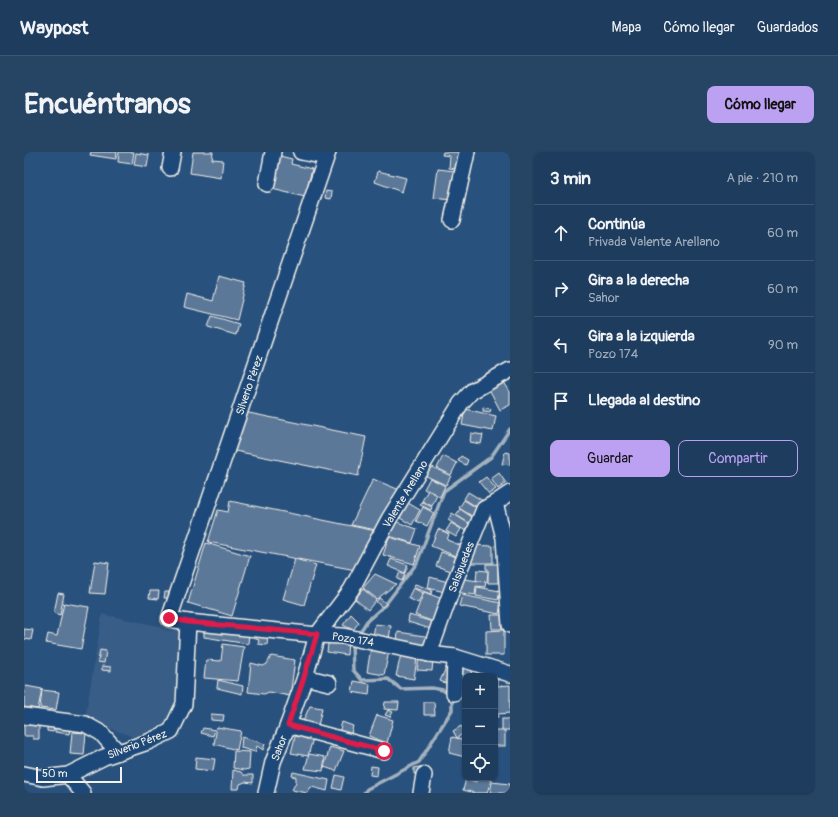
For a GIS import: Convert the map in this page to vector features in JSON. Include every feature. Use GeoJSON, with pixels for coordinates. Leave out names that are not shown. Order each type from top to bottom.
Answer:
{"type":"FeatureCollection","features":[{"type":"Feature","properties":{"kind":"street"},"geometry":{"type":"LineString","coordinates":[[170,168],[173,152]]}},
{"type":"Feature","properties":{"kind":"street"},"geometry":{"type":"LineString","coordinates":[[266,184],[273,152]]}},
{"type":"Feature","properties":{"kind":"street"},"geometry":{"type":"LineString","coordinates":[[301,152],[327,154]]}},
{"type":"Feature","properties":{"kind":"street"},"geometry":{"type":"LineString","coordinates":[[452,220],[467,152]]}},
{"type":"Feature","properties":{"kind":"street","name":"Silverio Pérez"},"geometry":{"type":"LineString","coordinates":[[169,618],[327,154]]}},
{"type":"Feature","properties":{"kind":"street","name":"Valente Arellano"},"geometry":{"type":"LineString","coordinates":[[317,634],[352,590],[389,519],[461,403],[472,392],[510,370]]}},
{"type":"Feature","properties":{"kind":"street","name":"Salsipuedes"},"geometry":{"type":"LineString","coordinates":[[429,654],[455,581],[484,509],[510,493]]}},
{"type":"Feature","properties":{"kind":"street"},"geometry":{"type":"LineString","coordinates":[[495,503],[507,538],[510,625]]}},
{"type":"Feature","properties":{"kind":"street","name":"Pozo 174"},"geometry":{"type":"LineString","coordinates":[[169,618],[188,622],[343,636],[429,654],[455,657],[510,674]]}},
{"type":"Feature","properties":{"kind":"street","name":"Silverio Pérez"},"geometry":{"type":"LineString","coordinates":[[24,774],[43,778],[68,775],[104,757],[148,742],[172,731],[184,704],[188,622]]}},
{"type":"Feature","properties":{"kind":"street","name":"Sahor"},"geometry":{"type":"LineString","coordinates":[[266,793],[273,762],[288,725],[317,634]]}},
{"type":"Feature","properties":{"kind":"street"},"geometry":{"type":"LineString","coordinates":[[454,693],[455,657]]}},
{"type":"Feature","properties":{"kind":"street"},"geometry":{"type":"LineString","coordinates":[[304,677],[329,683]]}},
{"type":"Feature","properties":{"kind":"street"},"geometry":{"type":"LineString","coordinates":[[24,716],[85,724],[101,733],[118,752]]}},
{"type":"Feature","properties":{"kind":"street"},"geometry":{"type":"LineString","coordinates":[[288,725],[384,751]]}},
{"type":"Feature","properties":{"kind":"street"},"geometry":{"type":"LineString","coordinates":[[68,775],[83,793]]}},
{"type":"Feature","properties":{"kind":"street"},"geometry":{"type":"LineString","coordinates":[[421,793],[424,775]]}},
{"type":"Feature","properties":{"kind":"shaded area"},"geometry":{"type":"Polygon","coordinates":[[[102,614],[183,631],[173,717],[141,740],[85,719],[102,614]]]}},
{"type":"Feature","properties":{"kind":"building"},"geometry":{"type":"Polygon","coordinates":[[[91,152],[117,152],[116,159],[90,155],[91,152]]]}},
{"type":"Feature","properties":{"kind":"building"},"geometry":{"type":"Polygon","coordinates":[[[119,152],[134,152],[132,164],[118,162],[119,152]]]}},
{"type":"Feature","properties":{"kind":"building"},"geometry":{"type":"Polygon","coordinates":[[[193,152],[213,152],[212,159],[223,160],[221,178],[190,173],[193,152]]]}},
{"type":"Feature","properties":{"kind":"building"},"geometry":{"type":"Polygon","coordinates":[[[443,152],[459,152],[456,169],[449,168],[450,156],[442,155],[443,152]]]}},
{"type":"Feature","properties":{"kind":"building"},"geometry":{"type":"Polygon","coordinates":[[[136,153],[149,155],[147,167],[134,165],[136,153]]]}},
{"type":"Feature","properties":{"kind":"building"},"geometry":{"type":"Polygon","coordinates":[[[280,156],[292,159],[291,164],[312,169],[305,197],[272,189],[280,156]]]}},
{"type":"Feature","properties":{"kind":"building"},"geometry":{"type":"Polygon","coordinates":[[[438,169],[455,171],[451,200],[434,198],[438,169]]]}},
{"type":"Feature","properties":{"kind":"building"},"geometry":{"type":"Polygon","coordinates":[[[378,171],[406,178],[402,192],[375,182],[378,171]]]}},
{"type":"Feature","properties":{"kind":"building"},"geometry":{"type":"Polygon","coordinates":[[[326,191],[332,192],[331,199],[325,198],[326,191]]]}},
{"type":"Feature","properties":{"kind":"building"},"geometry":{"type":"Polygon","coordinates":[[[219,276],[246,283],[237,320],[184,307],[187,294],[213,301],[219,276]]]}},
{"type":"Feature","properties":{"kind":"building"},"geometry":{"type":"Polygon","coordinates":[[[212,316],[239,324],[236,335],[208,327],[212,316]]]}},
{"type":"Feature","properties":{"kind":"building"},"geometry":{"type":"Polygon","coordinates":[[[504,382],[510,392],[510,405],[500,410],[489,389],[504,382]]]}},
{"type":"Feature","properties":{"kind":"building"},"geometry":{"type":"Polygon","coordinates":[[[483,407],[491,409],[490,412],[483,411],[483,407]]]}},
{"type":"Feature","properties":{"kind":"building"},"geometry":{"type":"Polygon","coordinates":[[[465,409],[496,416],[493,431],[462,425],[465,409]]]}},
{"type":"Feature","properties":{"kind":"building"},"geometry":{"type":"Polygon","coordinates":[[[244,412],[366,437],[358,476],[235,451],[244,412]]]}},
{"type":"Feature","properties":{"kind":"building"},"geometry":{"type":"Polygon","coordinates":[[[471,433],[483,435],[481,444],[470,442],[471,433]]]}},
{"type":"Feature","properties":{"kind":"building"},"geometry":{"type":"Polygon","coordinates":[[[505,452],[510,453],[510,465],[502,464],[505,452]]]}},
{"type":"Feature","properties":{"kind":"building"},"geometry":{"type":"Polygon","coordinates":[[[443,456],[457,463],[451,475],[437,468],[443,456]]]}},
{"type":"Feature","properties":{"kind":"building"},"geometry":{"type":"Polygon","coordinates":[[[461,456],[468,460],[466,465],[458,461],[461,456]]]}},
{"type":"Feature","properties":{"kind":"building"},"geometry":{"type":"Polygon","coordinates":[[[430,466],[451,476],[446,485],[426,476],[430,466]]]}},
{"type":"Feature","properties":{"kind":"building"},"geometry":{"type":"Polygon","coordinates":[[[499,473],[506,483],[498,489],[491,479],[499,473]]]}},
{"type":"Feature","properties":{"kind":"building"},"geometry":{"type":"Polygon","coordinates":[[[486,477],[496,489],[489,494],[479,482],[486,477]]]}},
{"type":"Feature","properties":{"kind":"building"},"geometry":{"type":"Polygon","coordinates":[[[430,478],[445,486],[440,497],[424,489],[430,478]]]}},
{"type":"Feature","properties":{"kind":"building"},"geometry":{"type":"Polygon","coordinates":[[[373,479],[402,491],[381,531],[351,525],[373,479]]]}},
{"type":"Feature","properties":{"kind":"building"},"geometry":{"type":"Polygon","coordinates":[[[428,490],[437,495],[432,506],[422,501],[428,490]]]}},
{"type":"Feature","properties":{"kind":"building"},"geometry":{"type":"Polygon","coordinates":[[[468,492],[485,502],[480,509],[464,499],[468,492]]]}},
{"type":"Feature","properties":{"kind":"building"},"geometry":{"type":"Polygon","coordinates":[[[464,500],[480,510],[475,518],[459,508],[464,500]]]}},
{"type":"Feature","properties":{"kind":"building"},"geometry":{"type":"Polygon","coordinates":[[[230,501],[381,532],[361,571],[208,542],[218,510],[228,512],[230,501]]]}},
{"type":"Feature","properties":{"kind":"building"},"geometry":{"type":"Polygon","coordinates":[[[422,502],[432,507],[431,510],[420,505],[422,502]]]}},
{"type":"Feature","properties":{"kind":"building"},"geometry":{"type":"Polygon","coordinates":[[[408,503],[420,510],[412,525],[400,518],[408,503]]]}},
{"type":"Feature","properties":{"kind":"building"},"geometry":{"type":"Polygon","coordinates":[[[423,507],[434,513],[427,526],[416,521],[423,507]]]}},
{"type":"Feature","properties":{"kind":"building"},"geometry":{"type":"Polygon","coordinates":[[[460,509],[475,519],[472,525],[456,515],[460,509]]]}},
{"type":"Feature","properties":{"kind":"building"},"geometry":{"type":"Polygon","coordinates":[[[452,513],[473,526],[469,533],[448,520],[452,513]]]}},
{"type":"Feature","properties":{"kind":"building"},"geometry":{"type":"Polygon","coordinates":[[[394,521],[417,529],[412,543],[389,536],[394,521]]]}},
{"type":"Feature","properties":{"kind":"building"},"geometry":{"type":"Polygon","coordinates":[[[451,523],[461,529],[456,537],[446,531],[451,523]]]}},
{"type":"Feature","properties":{"kind":"building"},"geometry":{"type":"Polygon","coordinates":[[[438,529],[449,534],[447,540],[462,546],[458,557],[431,546],[438,529]]]}},
{"type":"Feature","properties":{"kind":"building"},"geometry":{"type":"Polygon","coordinates":[[[389,537],[420,546],[414,564],[383,555],[389,537]]]}},
{"type":"Feature","properties":{"kind":"building"},"geometry":{"type":"Polygon","coordinates":[[[206,543],[250,556],[232,616],[188,603],[206,543]]]}},
{"type":"Feature","properties":{"kind":"building"},"geometry":{"type":"Polygon","coordinates":[[[471,545],[493,546],[493,563],[470,563],[471,545]]]}},
{"type":"Feature","properties":{"kind":"building"},"geometry":{"type":"Polygon","coordinates":[[[441,552],[462,559],[457,573],[436,566],[441,552]]]}},
{"type":"Feature","properties":{"kind":"building"},"geometry":{"type":"Polygon","coordinates":[[[295,559],[316,565],[304,605],[283,599],[295,559]]]}},
{"type":"Feature","properties":{"kind":"building"},"geometry":{"type":"Polygon","coordinates":[[[391,559],[408,565],[405,573],[388,566],[391,559]]]}},
{"type":"Feature","properties":{"kind":"building"},"geometry":{"type":"Polygon","coordinates":[[[95,561],[109,563],[105,594],[90,593],[95,561]]]}},
{"type":"Feature","properties":{"kind":"building"},"geometry":{"type":"Polygon","coordinates":[[[486,564],[498,564],[498,583],[488,583],[488,569],[486,569],[486,564]]]}},
{"type":"Feature","properties":{"kind":"building"},"geometry":{"type":"Polygon","coordinates":[[[477,570],[488,571],[487,582],[476,581],[477,570]]]}},
{"type":"Feature","properties":{"kind":"building"},"geometry":{"type":"Polygon","coordinates":[[[400,572],[405,574],[402,581],[397,579],[400,572]]]}},
{"type":"Feature","properties":{"kind":"building"},"geometry":{"type":"Polygon","coordinates":[[[375,574],[396,584],[377,599],[363,588],[375,574]]]}},
{"type":"Feature","properties":{"kind":"building"},"geometry":{"type":"Polygon","coordinates":[[[430,577],[448,582],[445,592],[428,588],[430,577]]]}},
{"type":"Feature","properties":{"kind":"building"},"geometry":{"type":"Polygon","coordinates":[[[457,578],[486,582],[485,587],[476,586],[475,595],[455,592],[457,578]]]}},
{"type":"Feature","properties":{"kind":"building"},"geometry":{"type":"Polygon","coordinates":[[[415,584],[432,590],[431,594],[414,588],[415,584]]]}},
{"type":"Feature","properties":{"kind":"building"},"geometry":{"type":"Polygon","coordinates":[[[477,587],[500,591],[498,600],[476,596],[477,587]]]}},
{"type":"Feature","properties":{"kind":"building"},"geometry":{"type":"Polygon","coordinates":[[[413,588],[423,593],[418,603],[408,598],[413,588]]]}},
{"type":"Feature","properties":{"kind":"building"},"geometry":{"type":"Polygon","coordinates":[[[363,589],[376,600],[368,610],[355,599],[363,589]]]}},
{"type":"Feature","properties":{"kind":"building"},"geometry":{"type":"Polygon","coordinates":[[[150,591],[159,591],[158,599],[149,598],[150,591]]]}},
{"type":"Feature","properties":{"kind":"building"},"geometry":{"type":"Polygon","coordinates":[[[165,592],[169,592],[169,598],[164,598],[165,592]]]}},
{"type":"Feature","properties":{"kind":"building"},"geometry":{"type":"Polygon","coordinates":[[[424,592],[445,600],[437,623],[415,615],[424,592]]]}},
{"type":"Feature","properties":{"kind":"building"},"geometry":{"type":"Polygon","coordinates":[[[58,593],[64,594],[60,615],[54,613],[58,593]]]}},
{"type":"Feature","properties":{"kind":"building"},"geometry":{"type":"Polygon","coordinates":[[[462,595],[501,603],[499,614],[459,606],[462,595]]]}},
{"type":"Feature","properties":{"kind":"building"},"geometry":{"type":"Polygon","coordinates":[[[379,598],[386,603],[382,607],[376,602],[379,598]]]}},
{"type":"Feature","properties":{"kind":"building"},"geometry":{"type":"Polygon","coordinates":[[[64,603],[89,607],[81,649],[46,643],[48,634],[57,636],[64,603]]]}},
{"type":"Feature","properties":{"kind":"building"},"geometry":{"type":"Polygon","coordinates":[[[351,614],[359,622],[353,630],[343,625],[351,614]]]}},
{"type":"Feature","properties":{"kind":"building"},"geometry":{"type":"Polygon","coordinates":[[[409,615],[436,623],[434,630],[408,622],[409,615]]]}},
{"type":"Feature","properties":{"kind":"building"},"geometry":{"type":"Polygon","coordinates":[[[491,615],[501,615],[502,629],[492,629],[491,615]]]}},
{"type":"Feature","properties":{"kind":"building"},"geometry":{"type":"Polygon","coordinates":[[[375,624],[391,626],[389,639],[373,637],[375,624]]]}},
{"type":"Feature","properties":{"kind":"building"},"geometry":{"type":"Polygon","coordinates":[[[204,627],[249,633],[248,644],[204,637],[204,627]]]}},
{"type":"Feature","properties":{"kind":"building"},"geometry":{"type":"Polygon","coordinates":[[[24,629],[33,630],[31,640],[24,639],[24,629]]]}},
{"type":"Feature","properties":{"kind":"building"},"geometry":{"type":"Polygon","coordinates":[[[504,630],[504,655],[486,655],[486,631],[504,630]]]}},
{"type":"Feature","properties":{"kind":"building"},"geometry":{"type":"Polygon","coordinates":[[[398,632],[431,637],[430,646],[397,641],[398,632]]]}},
{"type":"Feature","properties":{"kind":"building"},"geometry":{"type":"Polygon","coordinates":[[[256,634],[268,635],[267,645],[258,644],[259,640],[256,639],[256,634]]]}},
{"type":"Feature","properties":{"kind":"building"},"geometry":{"type":"Polygon","coordinates":[[[329,636],[348,640],[347,655],[327,652],[329,636]]]}},
{"type":"Feature","properties":{"kind":"building"},"geometry":{"type":"Polygon","coordinates":[[[223,644],[244,647],[238,681],[204,678],[206,660],[221,661],[223,644]]]}},
{"type":"Feature","properties":{"kind":"building"},"geometry":{"type":"Polygon","coordinates":[[[371,647],[389,651],[384,675],[367,672],[371,647]]]}},
{"type":"Feature","properties":{"kind":"building"},"geometry":{"type":"Polygon","coordinates":[[[100,650],[106,651],[104,663],[98,662],[100,650]]]}},
{"type":"Feature","properties":{"kind":"building"},"geometry":{"type":"Polygon","coordinates":[[[401,654],[417,658],[414,679],[396,676],[401,654]]]}},
{"type":"Feature","properties":{"kind":"building"},"geometry":{"type":"Polygon","coordinates":[[[271,656],[295,660],[290,696],[269,692],[264,694],[248,692],[251,663],[263,666],[267,664],[271,656]]]}},
{"type":"Feature","properties":{"kind":"building"},"geometry":{"type":"Polygon","coordinates":[[[419,658],[433,660],[432,671],[417,670],[419,658]]]}},
{"type":"Feature","properties":{"kind":"building"},"geometry":{"type":"Polygon","coordinates":[[[449,661],[450,685],[440,681],[449,661]]]}},
{"type":"Feature","properties":{"kind":"building"},"geometry":{"type":"Polygon","coordinates":[[[102,666],[111,667],[111,671],[102,670],[102,666]]]}},
{"type":"Feature","properties":{"kind":"building"},"geometry":{"type":"Polygon","coordinates":[[[460,666],[472,671],[471,673],[462,673],[462,693],[457,696],[460,666]]]}},
{"type":"Feature","properties":{"kind":"building"},"geometry":{"type":"Polygon","coordinates":[[[218,680],[243,686],[242,694],[217,688],[218,680]]]}},
{"type":"Feature","properties":{"kind":"building"},"geometry":{"type":"Polygon","coordinates":[[[354,681],[370,684],[369,695],[352,692],[354,681]]]}},
{"type":"Feature","properties":{"kind":"building"},"geometry":{"type":"Polygon","coordinates":[[[510,685],[510,713],[498,714],[498,686],[510,685]]]}},
{"type":"Feature","properties":{"kind":"building"},"geometry":{"type":"Polygon","coordinates":[[[26,686],[42,689],[38,709],[24,707],[26,686]]]}},
{"type":"Feature","properties":{"kind":"building"},"geometry":{"type":"Polygon","coordinates":[[[42,690],[59,692],[56,710],[40,708],[42,690]]]}},
{"type":"Feature","properties":{"kind":"building"},"geometry":{"type":"Polygon","coordinates":[[[385,702],[399,702],[398,710],[384,709],[385,702]]]}},
{"type":"Feature","properties":{"kind":"building"},"geometry":{"type":"Polygon","coordinates":[[[424,702],[434,702],[435,715],[424,715],[424,702]]]}},
{"type":"Feature","properties":{"kind":"building"},"geometry":{"type":"Polygon","coordinates":[[[310,706],[322,708],[318,726],[303,721],[310,706]]]}},
{"type":"Feature","properties":{"kind":"building"},"geometry":{"type":"Polygon","coordinates":[[[388,710],[393,712],[390,717],[385,715],[388,710]]]}},
{"type":"Feature","properties":{"kind":"building"},"geometry":{"type":"Polygon","coordinates":[[[211,714],[224,715],[223,721],[211,720],[211,714]]]}},
{"type":"Feature","properties":{"kind":"building"},"geometry":{"type":"Polygon","coordinates":[[[377,715],[393,720],[387,743],[369,736],[377,715]]]}},
{"type":"Feature","properties":{"kind":"building"},"geometry":{"type":"Polygon","coordinates":[[[502,719],[510,719],[510,730],[502,730],[502,719]]]}},
{"type":"Feature","properties":{"kind":"building"},"geometry":{"type":"Polygon","coordinates":[[[342,722],[353,726],[350,737],[339,733],[342,722]]]}},
{"type":"Feature","properties":{"kind":"building"},"geometry":{"type":"Polygon","coordinates":[[[24,725],[39,725],[39,739],[33,739],[33,736],[24,736],[24,725]]]}},
{"type":"Feature","properties":{"kind":"building"},"geometry":{"type":"Polygon","coordinates":[[[47,726],[54,727],[53,732],[47,731],[47,726]]]}},
{"type":"Feature","properties":{"kind":"building"},"geometry":{"type":"Polygon","coordinates":[[[461,726],[462,728],[462,734],[457,738],[453,731],[461,726]]]}},
{"type":"Feature","properties":{"kind":"building"},"geometry":{"type":"Polygon","coordinates":[[[55,727],[70,729],[69,734],[55,732],[55,727]]]}},
{"type":"Feature","properties":{"kind":"building"},"geometry":{"type":"Polygon","coordinates":[[[217,727],[241,731],[237,750],[214,744],[217,727]]]}},
{"type":"Feature","properties":{"kind":"building"},"geometry":{"type":"Polygon","coordinates":[[[203,728],[215,730],[213,736],[201,733],[203,728]]]}},
{"type":"Feature","properties":{"kind":"building"},"geometry":{"type":"Polygon","coordinates":[[[498,731],[505,731],[505,746],[498,746],[498,731]]]}},
{"type":"Feature","properties":{"kind":"building"},"geometry":{"type":"Polygon","coordinates":[[[72,732],[86,733],[84,755],[70,754],[72,732]]]}},
{"type":"Feature","properties":{"kind":"building"},"geometry":{"type":"Polygon","coordinates":[[[296,733],[313,738],[308,756],[291,753],[296,733]]]}},
{"type":"Feature","properties":{"kind":"building"},"geometry":{"type":"Polygon","coordinates":[[[242,737],[265,744],[263,750],[257,746],[255,752],[241,748],[242,737]]]}},
{"type":"Feature","properties":{"kind":"building"},"geometry":{"type":"Polygon","coordinates":[[[452,737],[462,739],[462,756],[449,753],[452,737]]]}},
{"type":"Feature","properties":{"kind":"building"},"geometry":{"type":"Polygon","coordinates":[[[330,747],[344,751],[336,771],[324,767],[330,747]]]}},
{"type":"Feature","properties":{"kind":"building"},"geometry":{"type":"Polygon","coordinates":[[[234,751],[250,752],[249,769],[244,770],[233,768],[234,751]]]}},
{"type":"Feature","properties":{"kind":"building"},"geometry":{"type":"Polygon","coordinates":[[[309,754],[325,757],[323,771],[305,769],[309,754]]]}},
{"type":"Feature","properties":{"kind":"building"},"geometry":{"type":"Polygon","coordinates":[[[196,757],[215,759],[213,771],[195,769],[196,757]]]}},
{"type":"Feature","properties":{"kind":"building"},"geometry":{"type":"Polygon","coordinates":[[[371,766],[378,767],[377,776],[370,775],[371,766]]]}},
{"type":"Feature","properties":{"kind":"building"},"geometry":{"type":"Polygon","coordinates":[[[424,766],[425,772],[414,774],[414,768],[424,766]]]}},
{"type":"Feature","properties":{"kind":"building"},"geometry":{"type":"Polygon","coordinates":[[[233,770],[241,772],[243,775],[253,775],[253,783],[245,782],[240,784],[239,789],[232,789],[233,770]]]}},
{"type":"Feature","properties":{"kind":"building"},"geometry":{"type":"Polygon","coordinates":[[[293,772],[329,780],[327,791],[311,787],[307,793],[292,790],[296,782],[296,777],[292,776],[293,772]]]}},
{"type":"Feature","properties":{"kind":"building"},"geometry":{"type":"Polygon","coordinates":[[[336,775],[344,777],[341,790],[333,788],[336,775]]]}},
{"type":"Feature","properties":{"kind":"building"},"geometry":{"type":"Polygon","coordinates":[[[465,781],[491,781],[487,793],[475,793],[463,790],[465,781]]]}},
{"type":"Feature","properties":{"kind":"building"},"geometry":{"type":"Polygon","coordinates":[[[492,782],[510,784],[510,793],[490,793],[492,782]]]}},
{"type":"Feature","properties":{"kind":"waterway"},"geometry":{"type":"LineString","coordinates":[[358,635],[367,621],[385,605],[417,563],[444,491],[491,457],[510,429]]}},
{"type":"Feature","properties":{"kind":"waterway"},"geometry":{"type":"LineString","coordinates":[[354,641],[352,644],[353,670],[362,680],[388,679],[401,689],[432,688],[443,690],[452,697],[452,710],[419,762],[367,789],[364,793]]}},
{"type":"Feature","properties":{"kind":"route"},"geometry":{"type":"LineString","coordinates":[[169,618],[188,622],[317,634],[288,725],[384,751]]}}]}
